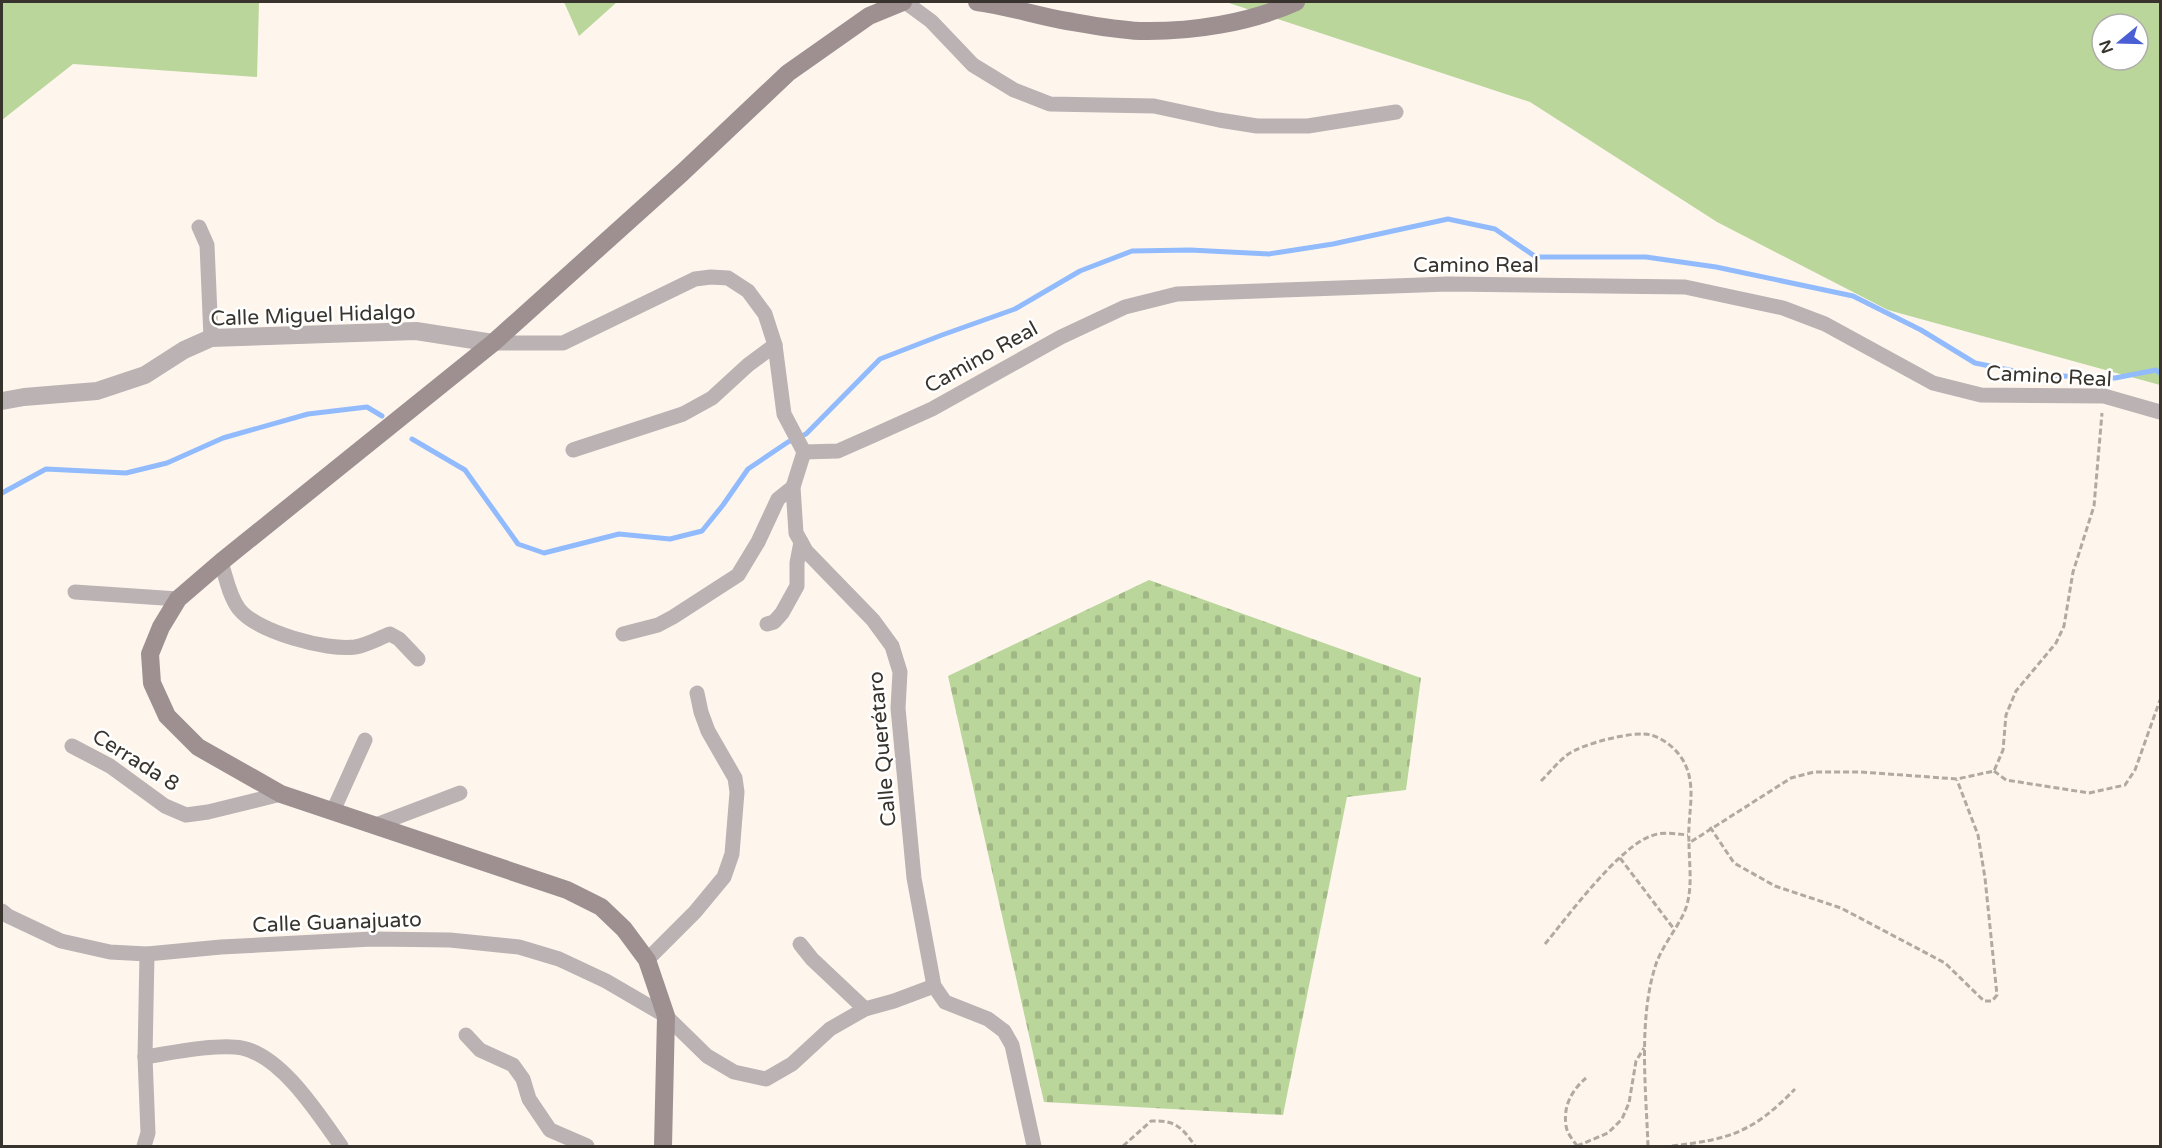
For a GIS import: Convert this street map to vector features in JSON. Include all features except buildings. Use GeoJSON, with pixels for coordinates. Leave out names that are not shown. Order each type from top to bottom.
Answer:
{"type":"FeatureCollection","features":[{"type":"Feature","properties":{"kind":"main road"},"geometry":{"type":"LineString","coordinates":[[663,1146],[666,1016],[647,960],[624,929],[601,907],[567,890],[281,794],[198,747],[167,716],[152,683],[150,654],[161,627],[178,599],[493,343],[788,74],[869,16],[904,2]]}},
{"type":"Feature","properties":{"kind":"main road"},"geometry":{"type":"LineString","coordinates":[[977,2],[1066,21],[1138,31],[1179,29],[1248,19],[1296,2]]}},
{"type":"Feature","properties":{"kind":"street"},"geometry":{"type":"LineString","coordinates":[[904,2],[931,21],[973,64],[1014,90],[1050,105],[1154,106],[1257,126],[1308,126],[1396,112]]}},
{"type":"Feature","properties":{"kind":"street"},"geometry":{"type":"LineString","coordinates":[[199,227],[207,245],[211,338]]}},
{"type":"Feature","properties":{"kind":"street"},"geometry":{"type":"LineString","coordinates":[[493,343],[563,343],[695,279],[728,278],[748,291],[765,314],[775,345],[784,414],[804,452]]}},
{"type":"Feature","properties":{"kind":"street","name":"Camino Real"},"geometry":{"type":"LineString","coordinates":[[804,452],[838,451],[932,408],[1061,337],[1125,307],[1177,294],[1448,284],[1685,287],[1784,308],[1814,320],[1933,383],[1981,395],[2104,396],[2160,412]]}},
{"type":"Feature","properties":{"kind":"street","name":"Calle Miguel Hidalgo"},"geometry":{"type":"LineString","coordinates":[[2,401],[97,391],[145,375],[184,350],[211,338],[416,331],[493,343]]}},
{"type":"Feature","properties":{"kind":"street"},"geometry":{"type":"LineString","coordinates":[[573,450],[683,414],[712,398],[748,365],[775,345]]}},
{"type":"Feature","properties":{"kind":"street","name":"Calle Querétaro"},"geometry":{"type":"LineString","coordinates":[[804,452],[793,487],[796,533],[806,551],[873,620],[892,646],[900,672],[898,708],[914,878],[934,986]]}},
{"type":"Feature","properties":{"kind":"street"},"geometry":{"type":"LineString","coordinates":[[623,634],[658,625],[691,608],[738,575],[758,542],[778,499],[793,487]]}},
{"type":"Feature","properties":{"kind":"street"},"geometry":{"type":"LineString","coordinates":[[767,624],[774,622],[782,613],[798,586],[797,563],[801,542]]}},
{"type":"Feature","properties":{"kind":"street"},"geometry":{"type":"LineString","coordinates":[[221,562],[239,609],[252,621],[287,637],[328,646],[356,647],[390,634],[399,639],[418,659]]}},
{"type":"Feature","properties":{"kind":"street"},"geometry":{"type":"LineString","coordinates":[[75,592],[178,599]]}},
{"type":"Feature","properties":{"kind":"street"},"geometry":{"type":"LineString","coordinates":[[647,960],[695,912],[724,877],[732,854],[737,792],[735,778],[708,731],[697,693]]}},
{"type":"Feature","properties":{"kind":"street"},"geometry":{"type":"LineString","coordinates":[[333,811],[365,740]]}},
{"type":"Feature","properties":{"kind":"street","name":"Cerrada 8"},"geometry":{"type":"LineString","coordinates":[[72,746],[110,766],[165,806],[186,815],[208,812],[281,794]]}},
{"type":"Feature","properties":{"kind":"street"},"geometry":{"type":"LineString","coordinates":[[376,825],[460,793]]}},
{"type":"Feature","properties":{"kind":"street","name":"Calle Guanajuato"},"geometry":{"type":"LineString","coordinates":[[2,911],[61,941],[110,952],[147,954],[221,947],[372,939],[450,940],[519,947],[559,959],[606,981],[666,1016]]}},
{"type":"Feature","properties":{"kind":"street"},"geometry":{"type":"LineString","coordinates":[[800,944],[865,1009]]}},
{"type":"Feature","properties":{"kind":"street"},"geometry":{"type":"LineString","coordinates":[[144,1146],[148,1133],[145,1057],[147,954]]}},
{"type":"Feature","properties":{"kind":"street"},"geometry":{"type":"LineString","coordinates":[[666,1016],[706,1056],[734,1072],[766,1079],[792,1064],[830,1029],[865,1009],[934,986],[945,1002],[988,1019],[1004,1031],[1012,1045],[1034,1146]]}},
{"type":"Feature","properties":{"kind":"street"},"geometry":{"type":"LineString","coordinates":[[466,1035],[480,1050],[513,1065],[523,1079],[529,1099],[550,1130],[587,1146]]}},
{"type":"Feature","properties":{"kind":"street"},"geometry":{"type":"LineString","coordinates":[[145,1057],[223,1047],[250,1051],[266,1059],[304,1093],[341,1146]]}},
{"type":"Feature","properties":{"kind":"path"},"geometry":{"type":"LineString","coordinates":[[1994,771],[2003,750],[2006,715],[2016,691],[2056,643],[2064,626],[2073,572],[2094,506],[2104,396]]}},
{"type":"Feature","properties":{"kind":"path"},"geometry":{"type":"LineString","coordinates":[[1689,843],[1710,827],[1791,778],[1814,772],[1861,772],[1957,779],[1994,771],[2006,780],[2089,793],[2125,785],[2135,770],[2160,700]]}},
{"type":"Feature","properties":{"kind":"path"},"geometry":{"type":"LineString","coordinates":[[1541,781],[1569,753],[1602,738],[1650,734],[1675,748],[1685,763],[1690,779],[1691,811],[1688,835],[1690,891],[1684,913],[1656,963],[1649,997],[1644,1047],[1648,1146]]}},
{"type":"Feature","properties":{"kind":"path"},"geometry":{"type":"LineString","coordinates":[[1710,827],[1734,863],[1775,886],[1840,908],[1946,963],[1984,1001],[1992,1002],[1997,995],[1985,878],[1978,835],[1957,779]]}},
{"type":"Feature","properties":{"kind":"path"},"geometry":{"type":"LineString","coordinates":[[1545,944],[1595,883],[1633,845],[1651,836],[1668,833],[1688,835]]}},
{"type":"Feature","properties":{"kind":"path"},"geometry":{"type":"LineString","coordinates":[[1620,858],[1674,929]]}},
{"type":"Feature","properties":{"kind":"path"},"geometry":{"type":"LineString","coordinates":[[1586,1078],[1574,1089],[1567,1104],[1566,1126],[1577,1146],[1608,1133],[1622,1119],[1629,1103],[1636,1061],[1644,1047]]}},
{"type":"Feature","properties":{"kind":"path"},"geometry":{"type":"LineString","coordinates":[[1672,1146],[1699,1145],[1744,1131],[1773,1112],[1795,1089]]}},
{"type":"Feature","properties":{"kind":"path"},"geometry":{"type":"LineString","coordinates":[[1123,1146],[1151,1121],[1167,1120],[1178,1126],[1195,1146]]}},
{"type":"Feature","properties":{"kind":"green space"},"geometry":{"type":"Polygon","coordinates":[[[2,2],[259,2],[257,77],[73,64],[2,120],[2,2]]]}},
{"type":"Feature","properties":{"kind":"green space"},"geometry":{"type":"Polygon","coordinates":[[[564,2],[617,2],[579,36],[564,2]]]}},
{"type":"Feature","properties":{"kind":"green space"},"geometry":{"type":"Polygon","coordinates":[[[1226,2],[2160,2],[2160,385],[1888,310],[1717,222],[1530,102],[1226,2]]]}},
{"type":"Feature","properties":{"kind":"green space"},"geometry":{"type":"Polygon","coordinates":[[[1149,580],[1421,678],[1406,790],[1347,797],[1283,1115],[1044,1102],[948,676],[1149,580]]]}},
{"type":"Feature","properties":{"kind":"waterway"},"geometry":{"type":"LineString","coordinates":[[412,439],[465,470],[518,544],[544,553],[619,534],[670,539],[702,531],[748,469],[788,442],[806,434],[880,359],[1015,309],[1080,271],[1132,251],[1190,250],[1269,254],[1333,244],[1448,219],[1495,229],[1536,257],[1646,257],[1716,267],[1853,296],[1921,330],[1975,363],[2029,374],[2081,377],[2115,378],[2156,370],[2160,373]]}},
{"type":"Feature","properties":{"kind":"waterway"},"geometry":{"type":"LineString","coordinates":[[2,493],[46,469],[126,473],[167,463],[223,438],[308,414],[367,407],[382,416]]}}]}
